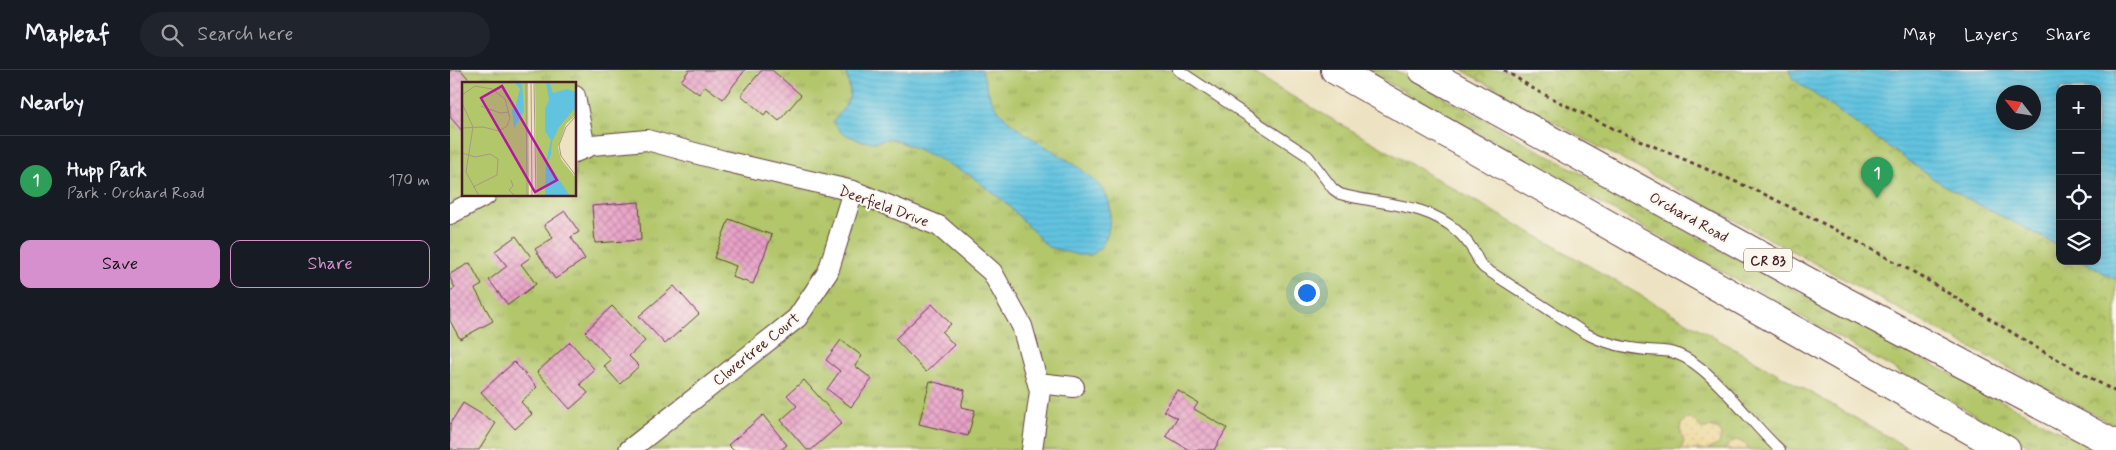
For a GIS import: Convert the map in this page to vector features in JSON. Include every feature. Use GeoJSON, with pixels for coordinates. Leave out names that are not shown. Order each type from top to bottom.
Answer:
{"type":"FeatureCollection","features":[{"type":"Feature","properties":{"kind":"main road"},"geometry":{"type":"LineString","coordinates":[[1336,70],[2006,450]]}},
{"type":"Feature","properties":{"kind":"main road","name":"Orchard Road"},"geometry":{"type":"LineString","coordinates":[[1423,70],[1814,286],[2116,445]]}},
{"type":"Feature","properties":{"kind":"street","name":"Deerfield Drive"},"geometry":{"type":"LineString","coordinates":[[576,114],[580,150],[592,145],[647,140],[724,161],[853,191],[939,226],[992,272],[1022,326],[1040,391],[1032,450]]}},
{"type":"Feature","properties":{"kind":"street","name":"Clovertree Court"},"geometry":{"type":"LineString","coordinates":[[629,450],[798,318],[828,272],[853,191]]}},
{"type":"Feature","properties":{"kind":"street"},"geometry":{"type":"LineString","coordinates":[[450,214],[484,196]]}},
{"type":"Feature","properties":{"kind":"street"},"geometry":{"type":"LineString","coordinates":[[1038,383],[1074,387]]}},
{"type":"Feature","properties":{"kind":"lane"},"geometry":{"type":"LineString","coordinates":[[1178,70],[1308,156],[1340,194],[1421,210],[1446,223],[1466,240],[1475,253],[1479,264],[1533,298],[1577,329],[1597,340],[1633,348],[1676,353],[1685,357],[1714,380],[1780,450]]}},
{"type":"Feature","properties":{"kind":"path"},"geometry":{"type":"LineString","coordinates":[[1504,70],[1537,91],[1616,130],[1764,194],[1836,230],[1919,275],[2037,348],[2116,392]]}},
{"type":"Feature","properties":{"kind":"green space"},"geometry":{"type":"Polygon","coordinates":[[[450,70],[1246,70],[1911,450],[450,450],[450,70]]]}},
{"type":"Feature","properties":{"kind":"green space"},"geometry":{"type":"Polygon","coordinates":[[[1366,70],[1395,70],[1926,361],[2095,450],[2037,450],[1366,70]]]}},
{"type":"Feature","properties":{"kind":"green space"},"geometry":{"type":"Polygon","coordinates":[[[1462,70],[2116,70],[2116,426],[1577,135],[1462,70]]]}},
{"type":"Feature","properties":{"kind":"sand"},"geometry":{"type":"Polygon","coordinates":[[[1688,418],[1695,421],[1702,429],[1709,427],[1719,430],[1721,435],[1719,444],[1707,450],[1681,450],[1684,441],[1680,431],[1681,424],[1688,418]]]}},
{"type":"Feature","properties":{"kind":"sand"},"geometry":{"type":"Polygon","coordinates":[[[1736,440],[1744,443],[1750,450],[1724,450],[1730,443],[1736,440]]]}},
{"type":"Feature","properties":{"kind":"water"},"geometry":{"type":"Polygon","coordinates":[[[845,70],[982,70],[991,97],[1000,112],[1026,134],[1073,164],[1099,185],[1109,201],[1110,209],[1109,227],[1103,244],[1091,255],[1078,255],[1048,247],[1006,203],[971,176],[943,161],[890,138],[876,142],[861,141],[842,133],[833,122],[849,98],[850,93],[845,70]]]}},
{"type":"Feature","properties":{"kind":"water"},"geometry":{"type":"Polygon","coordinates":[[[1789,70],[1818,70],[1856,74],[1867,70],[2116,70],[2116,280],[2090,265],[2101,265],[2101,85],[2056,85],[2056,245],[1934,179],[1793,79],[1789,70]]]}},
{"type":"Feature","properties":{"kind":"building"},"geometry":{"type":"Polygon","coordinates":[[[450,70],[461,70],[471,82],[462,82],[462,131],[450,117],[450,70]]]}},
{"type":"Feature","properties":{"kind":"building"},"geometry":{"type":"Polygon","coordinates":[[[689,70],[745,70],[723,99],[705,86],[699,94],[681,81],[689,70]]]}},
{"type":"Feature","properties":{"kind":"building"},"geometry":{"type":"Polygon","coordinates":[[[762,70],[772,70],[801,95],[779,121],[767,111],[764,115],[741,95],[762,70]]]}},
{"type":"Feature","properties":{"kind":"building"},"geometry":{"type":"Polygon","coordinates":[[[639,202],[641,240],[595,243],[592,206],[639,202]]]}},
{"type":"Feature","properties":{"kind":"building"},"geometry":{"type":"Polygon","coordinates":[[[565,211],[579,232],[571,237],[585,259],[555,279],[535,249],[553,238],[544,225],[565,211]]]}},
{"type":"Feature","properties":{"kind":"building"},"geometry":{"type":"Polygon","coordinates":[[[729,219],[772,235],[753,284],[732,277],[736,266],[714,258],[729,219]]]}},
{"type":"Feature","properties":{"kind":"building"},"geometry":{"type":"Polygon","coordinates":[[[516,236],[531,257],[521,264],[536,284],[508,305],[489,280],[507,266],[495,251],[516,236]]]}},
{"type":"Feature","properties":{"kind":"building"},"geometry":{"type":"Polygon","coordinates":[[[470,263],[482,285],[475,289],[493,321],[460,339],[450,321],[450,291],[455,288],[450,274],[470,263]]]}},
{"type":"Feature","properties":{"kind":"building"},"geometry":{"type":"Polygon","coordinates":[[[674,286],[699,314],[665,344],[639,316],[674,286]]]}},
{"type":"Feature","properties":{"kind":"building"},"geometry":{"type":"Polygon","coordinates":[[[932,304],[951,324],[942,332],[954,345],[926,372],[895,339],[932,304]]]}},
{"type":"Feature","properties":{"kind":"building"},"geometry":{"type":"Polygon","coordinates":[[[612,306],[645,341],[629,356],[639,366],[620,384],[604,366],[611,360],[585,332],[612,306]]]}},
{"type":"Feature","properties":{"kind":"building"},"geometry":{"type":"Polygon","coordinates":[[[841,340],[862,356],[855,366],[872,379],[851,407],[827,389],[840,371],[826,360],[841,340]]]}},
{"type":"Feature","properties":{"kind":"building"},"geometry":{"type":"Polygon","coordinates":[[[570,342],[595,370],[580,384],[588,393],[570,409],[537,372],[570,342]]]}},
{"type":"Feature","properties":{"kind":"building"},"geometry":{"type":"Polygon","coordinates":[[[514,362],[537,387],[521,402],[532,414],[515,429],[481,392],[514,362]]]}},
{"type":"Feature","properties":{"kind":"building"},"geometry":{"type":"Polygon","coordinates":[[[804,380],[842,423],[811,450],[807,450],[781,420],[797,406],[787,395],[804,380]]]}},
{"type":"Feature","properties":{"kind":"building"},"geometry":{"type":"Polygon","coordinates":[[[930,381],[965,390],[961,407],[975,410],[968,436],[919,424],[930,381]]]}},
{"type":"Feature","properties":{"kind":"building"},"geometry":{"type":"Polygon","coordinates":[[[1177,390],[1198,403],[1194,409],[1227,428],[1214,450],[1189,450],[1166,436],[1177,418],[1164,411],[1177,390]]]}},
{"type":"Feature","properties":{"kind":"building"},"geometry":{"type":"Polygon","coordinates":[[[463,403],[496,423],[479,450],[454,450],[450,448],[450,424],[463,403]]]}},
{"type":"Feature","properties":{"kind":"building"},"geometry":{"type":"Polygon","coordinates":[[[763,415],[787,445],[781,450],[733,450],[728,445],[763,415]]]}},
{"type":"Feature","properties":{"kind":"place","name":"Hupp Park"},"geometry":{"type":"Point","coordinates":[1877,198]}}]}
